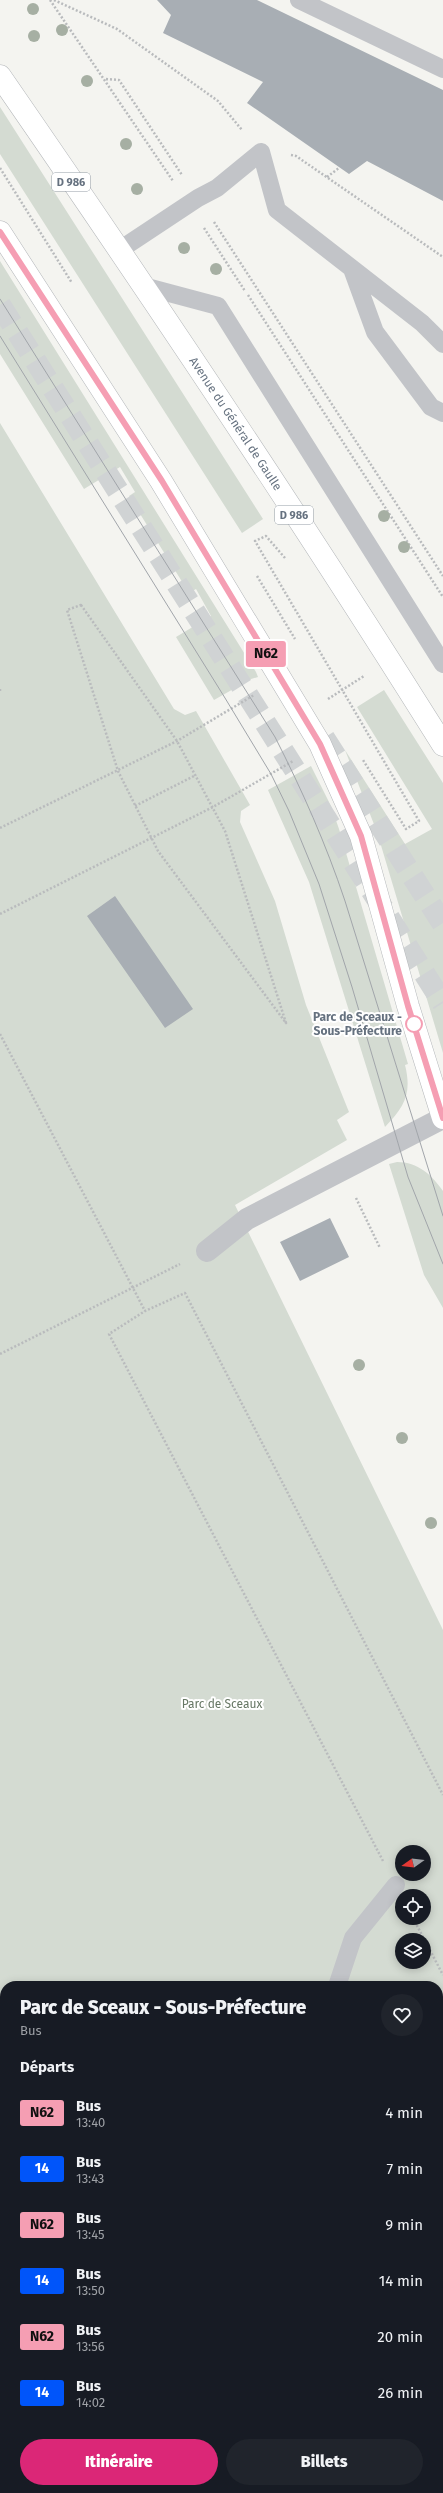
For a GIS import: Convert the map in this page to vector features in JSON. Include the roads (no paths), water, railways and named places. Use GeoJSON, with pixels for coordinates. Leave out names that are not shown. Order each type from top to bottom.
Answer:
{"type":"FeatureCollection","features":[{"type":"Feature","properties":{"kind":"main road","name":"Avenue du Général de Gaulle"},"geometry":{"type":"LineString","coordinates":[[0,76],[143,286],[386,653],[443,745]]}},
{"type":"Feature","properties":{"kind":"main road"},"geometry":{"type":"LineString","coordinates":[[0,232],[162,481],[320,744],[361,836],[408,1006],[443,1118]]}},
{"type":"Feature","properties":{"kind":"street"},"geometry":{"type":"LineString","coordinates":[[207,1251],[247,1219],[443,1118]]}},
{"type":"Feature","properties":{"kind":"lane"},"geometry":{"type":"LineString","coordinates":[[299,0],[443,69]]}},
{"type":"Feature","properties":{"kind":"lane"},"geometry":{"type":"LineString","coordinates":[[118,251],[193,201],[217,188],[261,152],[277,210],[422,323],[443,344]]}},
{"type":"Feature","properties":{"kind":"lane"},"geometry":{"type":"LineString","coordinates":[[352,269],[375,332],[431,407],[443,412]]}},
{"type":"Feature","properties":{"kind":"lane"},"geometry":{"type":"LineString","coordinates":[[143,286],[218,306],[443,664]]}},
{"type":"Feature","properties":{"kind":"lane"},"geometry":{"type":"LineString","coordinates":[[338,1981],[353,1938],[396,1885]]}},
{"type":"Feature","properties":{"kind":"tunnel"},"geometry":{"type":"LineString","coordinates":[[0,305],[443,1003]]}},
{"type":"Feature","properties":{"kind":"tunnel"},"geometry":{"type":"LineString","coordinates":[[324,738],[443,924]]}},
{"type":"Feature","properties":{"kind":"tram line"},"geometry":{"type":"LineString","coordinates":[[0,299],[275,737],[285,757],[322,838],[338,880],[443,1216]]}},
{"type":"Feature","properties":{"kind":"tram line"},"geometry":{"type":"LineString","coordinates":[[0,336],[225,698],[271,774],[289,811],[319,884],[352,987],[408,1177],[443,1264]]}},
{"type":"Feature","properties":{"kind":"place","name":"Parc de Sceaux - Sous-Préfecture"},"geometry":{"type":"Point","coordinates":[414,1024]}},
{"type":"Feature","properties":{"kind":"park label","name":"Parc de Sceaux"},"geometry":{"type":"Point","coordinates":[222,1704]}}]}
